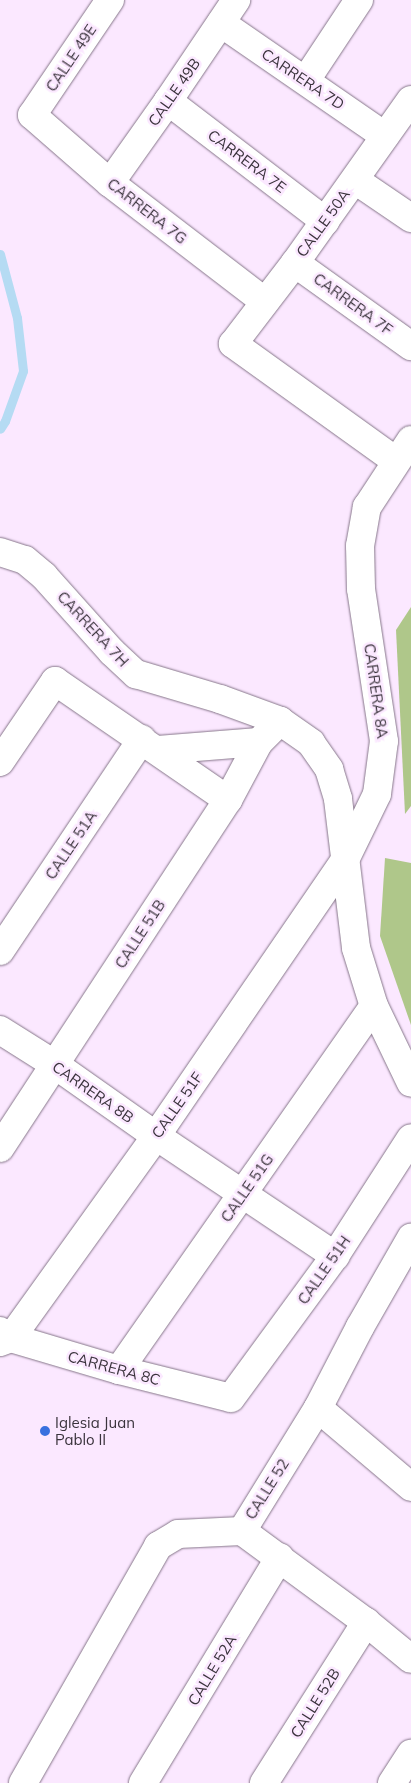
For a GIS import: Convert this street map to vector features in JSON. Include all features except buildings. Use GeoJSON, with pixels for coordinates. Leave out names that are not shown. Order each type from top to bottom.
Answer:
{"type":"FeatureCollection","features":[{"type":"Feature","properties":{"kind":"street","name":"CALLE 49E"},"geometry":{"type":"LineString","coordinates":[[32,115],[110,0]]}},
{"type":"Feature","properties":{"kind":"street","name":"CALLE 49B"},"geometry":{"type":"LineString","coordinates":[[110,183],[236,0]]}},
{"type":"Feature","properties":{"kind":"street"},"geometry":{"type":"LineString","coordinates":[[306,80],[359,0]]}},
{"type":"Feature","properties":{"kind":"street","name":"CARRERA 7D"},"geometry":{"type":"LineString","coordinates":[[221,23],[385,136]]}},
{"type":"Feature","properties":{"kind":"street","name":"CALLE 50A"},"geometry":{"type":"LineString","coordinates":[[404,450],[233,344],[295,263],[411,100]]}},
{"type":"Feature","properties":{"kind":"street","name":"CARRERA 7E"},"geometry":{"type":"LineString","coordinates":[[168,101],[325,221]]}},
{"type":"Feature","properties":{"kind":"street","name":"CARRERA 7G"},"geometry":{"type":"LineString","coordinates":[[32,115],[110,183],[265,302]]}},
{"type":"Feature","properties":{"kind":"street"},"geometry":{"type":"LineString","coordinates":[[355,180],[411,218]]}},
{"type":"Feature","properties":{"kind":"street","name":"CARRERA 7F"},"geometry":{"type":"LineString","coordinates":[[295,263],[411,346]]}},
{"type":"Feature","properties":{"kind":"street","name":"CARRERA 8A"},"geometry":{"type":"LineString","coordinates":[[345,860],[377,794],[384,741],[361,589],[360,546],[368,507],[404,450]]}},
{"type":"Feature","properties":{"kind":"street","name":"CARRERA 7H"},"geometry":{"type":"LineString","coordinates":[[0,552],[25,560],[44,576],[112,652],[136,674],[220,699],[280,721]]}},
{"type":"Feature","properties":{"kind":"street"},"geometry":{"type":"LineString","coordinates":[[0,762],[55,681],[228,800]]}},
{"type":"Feature","properties":{"kind":"street"},"geometry":{"type":"LineString","coordinates":[[280,721],[311,743],[329,769],[338,798],[356,948],[374,1006],[411,1083]]}},
{"type":"Feature","properties":{"kind":"street","name":"CALLE 51B"},"geometry":{"type":"LineString","coordinates":[[0,1148],[228,800],[260,742],[280,721]]}},
{"type":"Feature","properties":{"kind":"street"},"geometry":{"type":"LineString","coordinates":[[150,745],[260,742]]}},
{"type":"Feature","properties":{"kind":"street","name":"CALLE 51A"},"geometry":{"type":"LineString","coordinates":[[0,951],[150,745]]}},
{"type":"Feature","properties":{"kind":"street","name":"CALLE 51F"},"geometry":{"type":"LineString","coordinates":[[4,1337],[156,1136],[345,860]]}},
{"type":"Feature","properties":{"kind":"street","name":"CALLE 51G"},"geometry":{"type":"LineString","coordinates":[[119,1370],[374,1006]]}},
{"type":"Feature","properties":{"kind":"street","name":"CARRERA 8B"},"geometry":{"type":"LineString","coordinates":[[0,1030],[54,1064],[156,1136],[335,1256]]}},
{"type":"Feature","properties":{"kind":"street","name":"CALLE 51H"},"geometry":{"type":"LineString","coordinates":[[231,1398],[335,1256],[411,1138]]}},
{"type":"Feature","properties":{"kind":"street","name":"CALLE 52"},"geometry":{"type":"LineString","coordinates":[[23,1783],[158,1546],[178,1534],[242,1530],[318,1408],[360,1327],[411,1238]]}},
{"type":"Feature","properties":{"kind":"street","name":"CARRERA 8C"},"geometry":{"type":"LineString","coordinates":[[4,1337],[119,1370],[231,1398]]}},
{"type":"Feature","properties":{"kind":"street"},"geometry":{"type":"LineString","coordinates":[[318,1408],[411,1487]]}},
{"type":"Feature","properties":{"kind":"street"},"geometry":{"type":"LineString","coordinates":[[242,1530],[366,1622],[411,1659]]}},
{"type":"Feature","properties":{"kind":"street","name":"CALLE 52A"},"geometry":{"type":"LineString","coordinates":[[144,1783],[280,1557]]}},
{"type":"Feature","properties":{"kind":"street","name":"CALLE 52B"},"geometry":{"type":"LineString","coordinates":[[264,1783],[366,1622]]}},
{"type":"Feature","properties":{"kind":"street"},"geometry":{"type":"LineString","coordinates":[[392,1783],[411,1754]]}},
{"type":"Feature","properties":{"kind":"green space"},"geometry":{"type":"Polygon","coordinates":[[[411,607],[411,806],[405,814],[396,630],[411,607]]]}},
{"type":"Feature","properties":{"kind":"green space"},"geometry":{"type":"Polygon","coordinates":[[[385,858],[411,863],[411,1025],[380,936],[385,858]]]}},
{"type":"Feature","properties":{"kind":"waterway"},"geometry":{"type":"LineString","coordinates":[[0,254],[17,318],[23,371],[5,421],[0,429]]}},
{"type":"Feature","properties":{"kind":"place","name":"Iglesia Juan Pablo II"},"geometry":{"type":"Point","coordinates":[45,1431]}}]}
